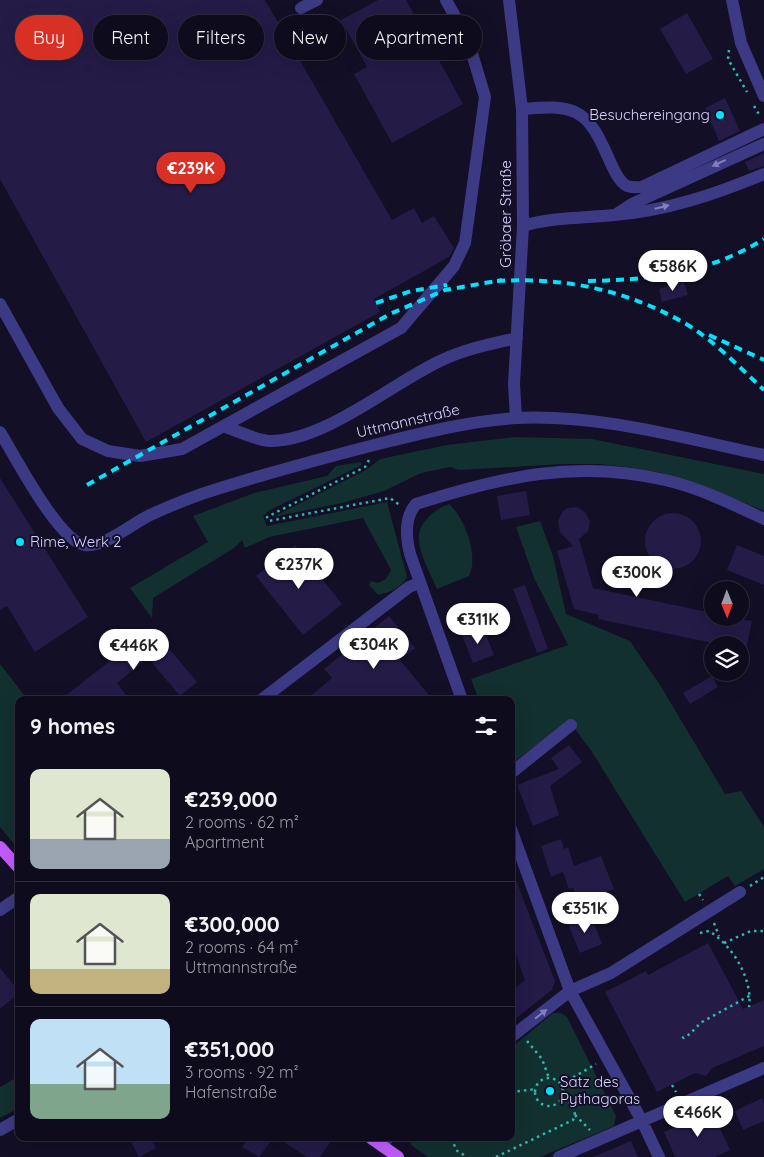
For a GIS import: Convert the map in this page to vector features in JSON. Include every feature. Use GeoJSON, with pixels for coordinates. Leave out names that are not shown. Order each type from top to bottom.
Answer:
{"type":"FeatureCollection","features":[{"type":"Feature","properties":{"kind":"main road"},"geometry":{"type":"LineString","coordinates":[[0,847],[15,864]]}},
{"type":"Feature","properties":{"kind":"main road"},"geometry":{"type":"LineString","coordinates":[[381,1141],[398,1157]]}},
{"type":"Feature","properties":{"kind":"street"},"geometry":{"type":"LineString","coordinates":[[301,8],[317,0]]}},
{"type":"Feature","properties":{"kind":"street"},"geometry":{"type":"LineString","coordinates":[[0,304],[58,408],[82,439],[108,451],[140,456],[182,449],[401,328],[454,266],[465,243],[485,97],[468,40],[446,0]]}},
{"type":"Feature","properties":{"kind":"street"},"geometry":{"type":"LineString","coordinates":[[732,0],[741,43],[764,96]]}},
{"type":"Feature","properties":{"kind":"street","name":"Gröbaer Straße"},"geometry":{"type":"LineString","coordinates":[[510,5],[522,109],[523,226],[514,384],[516,418]]}},
{"type":"Feature","properties":{"kind":"street"},"geometry":{"type":"LineString","coordinates":[[522,109],[557,108],[577,113],[591,123],[621,181],[634,187],[642,187],[764,129]]}},
{"type":"Feature","properties":{"kind":"street"},"geometry":{"type":"LineString","coordinates":[[614,215],[632,204],[764,144]]}},
{"type":"Feature","properties":{"kind":"street"},"geometry":{"type":"LineString","coordinates":[[523,226],[546,219],[649,211],[708,195],[764,174]]}},
{"type":"Feature","properties":{"kind":"street"},"geometry":{"type":"LineString","coordinates":[[223,426],[269,441],[296,436],[322,428],[440,361],[468,349],[517,338]]}},
{"type":"Feature","properties":{"kind":"street","name":"Uttmannstraße"},"geometry":{"type":"LineString","coordinates":[[0,432],[56,524],[74,542],[86,546],[99,544],[147,516],[190,497],[366,447],[445,427],[516,418],[602,422],[642,428],[764,455]]}},
{"type":"Feature","properties":{"kind":"street"},"geometry":{"type":"LineString","coordinates":[[461,696],[419,583],[407,542],[409,512],[416,504],[484,483],[528,474],[596,470],[666,480],[711,494],[764,519]]}},
{"type":"Feature","properties":{"kind":"street"},"geometry":{"type":"LineString","coordinates":[[266,696],[409,587],[419,583]]}},
{"type":"Feature","properties":{"kind":"street"},"geometry":{"type":"LineString","coordinates":[[515,770],[571,725]]}},
{"type":"Feature","properties":{"kind":"street"},"geometry":{"type":"LineString","coordinates":[[515,841],[570,991],[608,1057],[659,1157]]}},
{"type":"Feature","properties":{"kind":"street"},"geometry":{"type":"LineString","coordinates":[[515,1034],[570,991],[611,973],[740,892]]}},
{"type":"Feature","properties":{"kind":"street"},"geometry":{"type":"LineString","coordinates":[[0,910],[15,900]]}},
{"type":"Feature","properties":{"kind":"street"},"geometry":{"type":"LineString","coordinates":[[559,1157],[764,1068]]}},
{"type":"Feature","properties":{"kind":"street"},"geometry":{"type":"LineString","coordinates":[[0,1130],[15,1121]]}},
{"type":"Feature","properties":{"kind":"path"},"geometry":{"type":"LineString","coordinates":[[366,447],[369,462],[365,467],[267,517],[269,521],[390,498],[409,512]]}},
{"type":"Feature","properties":{"kind":"path"},"geometry":{"type":"LineString","coordinates":[[698,934],[709,931],[724,943],[749,983],[749,1007]]}},
{"type":"Feature","properties":{"kind":"path"},"geometry":{"type":"LineString","coordinates":[[724,943],[751,931],[764,931]]}},
{"type":"Feature","properties":{"kind":"path"},"geometry":{"type":"LineString","coordinates":[[682,1037],[684,1038],[694,1033],[696,1027],[702,1022],[750,995]]}},
{"type":"Feature","properties":{"kind":"path"},"geometry":{"type":"LineString","coordinates":[[515,1034],[542,1060],[549,1078],[561,1084]]}},
{"type":"Feature","properties":{"kind":"path"},"geometry":{"type":"LineString","coordinates":[[561,1084],[608,1057]]}},
{"type":"Feature","properties":{"kind":"path"},"geometry":{"type":"LineString","coordinates":[[549,1078],[540,1082],[536,1089],[538,1099],[544,1104],[556,1104],[562,1097],[561,1084]]}},
{"type":"Feature","properties":{"kind":"path"},"geometry":{"type":"LineString","coordinates":[[515,1092],[536,1089]]}},
{"type":"Feature","properties":{"kind":"path"},"geometry":{"type":"LineString","coordinates":[[496,1157],[573,1120],[575,1115],[573,1105],[562,1097]]}},
{"type":"Feature","properties":{"kind":"path"},"geometry":{"type":"LineString","coordinates":[[575,1115],[587,1125],[595,1141]]}},
{"type":"Feature","properties":{"kind":"path"},"geometry":{"type":"LineString","coordinates":[[453,1141],[456,1150],[467,1157]]}},
{"type":"Feature","properties":{"kind":"green space"},"geometry":{"type":"Polygon","coordinates":[[[515,437],[592,439],[764,474],[764,511],[719,492],[662,473],[599,464],[563,464],[459,470],[450,467],[421,473],[384,491],[342,503],[273,517],[366,470],[380,459],[447,445],[515,437]]]}},
{"type":"Feature","properties":{"kind":"green space"},"geometry":{"type":"Polygon","coordinates":[[[361,462],[362,465],[270,510],[263,516],[267,526],[387,502],[407,577],[395,589],[378,595],[369,585],[371,581],[378,583],[386,579],[391,570],[363,518],[269,537],[245,548],[242,540],[234,548],[153,598],[152,618],[130,588],[208,542],[193,516],[254,493],[327,476],[336,466],[361,462]]]}},
{"type":"Feature","properties":{"kind":"green space"},"geometry":{"type":"Polygon","coordinates":[[[449,504],[460,518],[469,538],[472,568],[469,576],[437,589],[421,553],[419,535],[423,523],[433,513],[449,504]]]}},
{"type":"Feature","properties":{"kind":"green space"},"geometry":{"type":"Polygon","coordinates":[[[540,521],[553,556],[566,614],[630,641],[660,685],[725,794],[741,791],[764,827],[764,869],[735,886],[728,876],[685,902],[592,752],[569,721],[515,761],[515,696],[477,696],[471,679],[568,645],[534,578],[516,527],[540,521]]]}},
{"type":"Feature","properties":{"kind":"green space"},"geometry":{"type":"Polygon","coordinates":[[[0,664],[25,696],[15,696],[15,845],[0,827],[0,664]]]}},
{"type":"Feature","properties":{"kind":"green space"},"geometry":{"type":"Polygon","coordinates":[[[553,1013],[561,1013],[567,1017],[616,1116],[614,1126],[540,1157],[428,1157],[411,1145],[410,1141],[515,1141],[515,1045],[553,1013]]]}},
{"type":"Feature","properties":{"kind":"green space"},"geometry":{"type":"Polygon","coordinates":[[[15,1078],[15,1110],[0,1118],[0,1087],[15,1078]]]}},
{"type":"Feature","properties":{"kind":"building"},"geometry":{"type":"Polygon","coordinates":[[[0,0],[265,0],[274,16],[274,60],[300,60],[392,220],[414,208],[422,223],[434,216],[454,248],[449,257],[374,299],[380,312],[146,442],[0,179],[0,0]]]}},
{"type":"Feature","properties":{"kind":"building"},"geometry":{"type":"Polygon","coordinates":[[[378,0],[406,0],[414,15],[356,15],[356,47],[346,29],[346,17],[378,0]]]}},
{"type":"Feature","properties":{"kind":"building"},"geometry":{"type":"Polygon","coordinates":[[[687,13],[713,59],[686,74],[660,29],[687,13]]]}},
{"type":"Feature","properties":{"kind":"building"},"geometry":{"type":"Polygon","coordinates":[[[363,60],[439,60],[463,104],[392,143],[354,74],[367,67],[363,60]]]}},
{"type":"Feature","properties":{"kind":"building","name":"Besuchereingang"},"geometry":{"type":"Polygon","coordinates":[[[725,98],[740,131],[719,141],[705,108],[725,98]]]}},
{"type":"Feature","properties":{"kind":"building"},"geometry":{"type":"Polygon","coordinates":[[[764,153],[764,166],[749,171],[745,162],[764,153]]]}},
{"type":"Feature","properties":{"kind":"building"},"geometry":{"type":"Polygon","coordinates":[[[684,282],[688,295],[662,302],[659,289],[684,282]]]}},
{"type":"Feature","properties":{"kind":"building","name":"Rime, Werk 2"},"geometry":{"type":"Polygon","coordinates":[[[0,478],[88,617],[35,652],[7,606],[0,610],[0,478]]]}},
{"type":"Feature","properties":{"kind":"building"},"geometry":{"type":"Polygon","coordinates":[[[526,491],[530,515],[501,520],[497,496],[526,491]]]}},
{"type":"Feature","properties":{"kind":"building"},"geometry":{"type":"Polygon","coordinates":[[[578,507],[586,513],[590,522],[588,531],[579,539],[593,588],[704,611],[704,626],[749,626],[749,620],[752,621],[749,636],[704,636],[704,641],[598,619],[599,615],[574,609],[557,551],[573,546],[560,532],[558,521],[563,511],[567,508],[578,507]]]}},
{"type":"Feature","properties":{"kind":"building"},"geometry":{"type":"Polygon","coordinates":[[[667,513],[679,513],[689,517],[697,525],[701,541],[697,557],[689,565],[679,569],[667,569],[657,565],[649,557],[645,547],[645,535],[649,525],[657,517],[667,513]]]}},
{"type":"Feature","properties":{"kind":"building"},"geometry":{"type":"Polygon","coordinates":[[[295,545],[342,604],[303,635],[256,576],[295,545]]]}},
{"type":"Feature","properties":{"kind":"building"},"geometry":{"type":"Polygon","coordinates":[[[737,545],[764,556],[764,585],[727,570],[737,545]]]}},
{"type":"Feature","properties":{"kind":"building"},"geometry":{"type":"Polygon","coordinates":[[[525,585],[548,649],[537,653],[513,589],[525,585]]]}},
{"type":"Feature","properties":{"kind":"building"},"geometry":{"type":"Polygon","coordinates":[[[389,616],[415,648],[400,660],[430,696],[311,696],[332,678],[324,669],[389,616]]]}},
{"type":"Feature","properties":{"kind":"building"},"geometry":{"type":"Polygon","coordinates":[[[483,627],[494,655],[473,663],[462,635],[483,627]]]}},
{"type":"Feature","properties":{"kind":"building"},"geometry":{"type":"Polygon","coordinates":[[[152,628],[197,682],[180,696],[148,658],[117,683],[127,696],[65,696],[152,628]]]}},
{"type":"Feature","properties":{"kind":"building"},"geometry":{"type":"Polygon","coordinates":[[[704,681],[715,681],[718,687],[690,704],[683,693],[704,681]]]}},
{"type":"Feature","properties":{"kind":"building"},"geometry":{"type":"Polygon","coordinates":[[[569,745],[582,762],[550,786],[559,815],[533,826],[517,785],[559,769],[551,758],[569,745]]]}},
{"type":"Feature","properties":{"kind":"building"},"geometry":{"type":"Polygon","coordinates":[[[561,839],[564,849],[568,847],[574,866],[601,856],[614,889],[579,902],[573,888],[569,889],[563,872],[551,877],[541,846],[561,839]]]}},
{"type":"Feature","properties":{"kind":"building"},"geometry":{"type":"Polygon","coordinates":[[[515,878],[555,981],[552,990],[515,1019],[515,989],[525,980],[515,952],[515,878]]]}},
{"type":"Feature","properties":{"kind":"building"},"geometry":{"type":"Polygon","coordinates":[[[591,915],[602,944],[580,953],[568,924],[591,915]]]}},
{"type":"Feature","properties":{"kind":"building"},"geometry":{"type":"Polygon","coordinates":[[[708,943],[743,1009],[764,1000],[764,1046],[712,1068],[706,1076],[695,1073],[657,1092],[605,992],[646,971],[648,975],[708,943]]]}},
{"type":"Feature","properties":{"kind":"building"},"geometry":{"type":"Polygon","coordinates":[[[0,968],[15,986],[15,996],[0,1009],[0,968]]]}},
{"type":"Feature","properties":{"kind":"building"},"geometry":{"type":"Polygon","coordinates":[[[762,1098],[764,1121],[743,1130],[735,1111],[762,1098]]]}},
{"type":"Feature","properties":{"kind":"building"},"geometry":{"type":"Polygon","coordinates":[[[712,1111],[730,1150],[715,1157],[675,1157],[664,1132],[712,1111]]]}},
{"type":"Feature","properties":{"kind":"building"},"geometry":{"type":"Polygon","coordinates":[[[131,1141],[152,1141],[156,1148],[139,1157],[131,1141]]]}},
{"type":"Feature","properties":{"kind":"building"},"geometry":{"type":"Polygon","coordinates":[[[246,1141],[271,1141],[259,1157],[242,1147],[246,1141]]]}},
{"type":"Feature","properties":{"kind":"building"},"geometry":{"type":"Polygon","coordinates":[[[283,1141],[331,1141],[320,1157],[307,1157],[283,1141]]]}},
{"type":"Feature","properties":{"kind":"building"},"geometry":{"type":"Polygon","coordinates":[[[631,1141],[638,1157],[593,1157],[631,1141]]]}},
{"type":"Feature","properties":{"kind":"railway"},"geometry":{"type":"LineString","coordinates":[[588,281],[634,279],[701,267],[743,251],[764,239]]}},
{"type":"Feature","properties":{"kind":"railway"},"geometry":{"type":"LineString","coordinates":[[87,485],[390,314],[445,290],[502,280]]}},
{"type":"Feature","properties":{"kind":"railway"},"geometry":{"type":"LineString","coordinates":[[497,281],[521,280],[568,283],[591,287],[636,300],[691,327],[724,352],[764,390]]}},
{"type":"Feature","properties":{"kind":"railway"},"geometry":{"type":"LineString","coordinates":[[376,303],[411,291],[447,285]]}},
{"type":"Feature","properties":{"kind":"railway"},"geometry":{"type":"LineString","coordinates":[[709,335],[764,360]]}},
{"type":"Feature","properties":{"kind":"place","name":"Besuchereingang"},"geometry":{"type":"Point","coordinates":[720,115]}},
{"type":"Feature","properties":{"kind":"place","name":"Rime, Werk 2"},"geometry":{"type":"Point","coordinates":[20,542]}},
{"type":"Feature","properties":{"kind":"place","name":"Satz des Pythagoras"},"geometry":{"type":"Point","coordinates":[550,1091]}}]}
